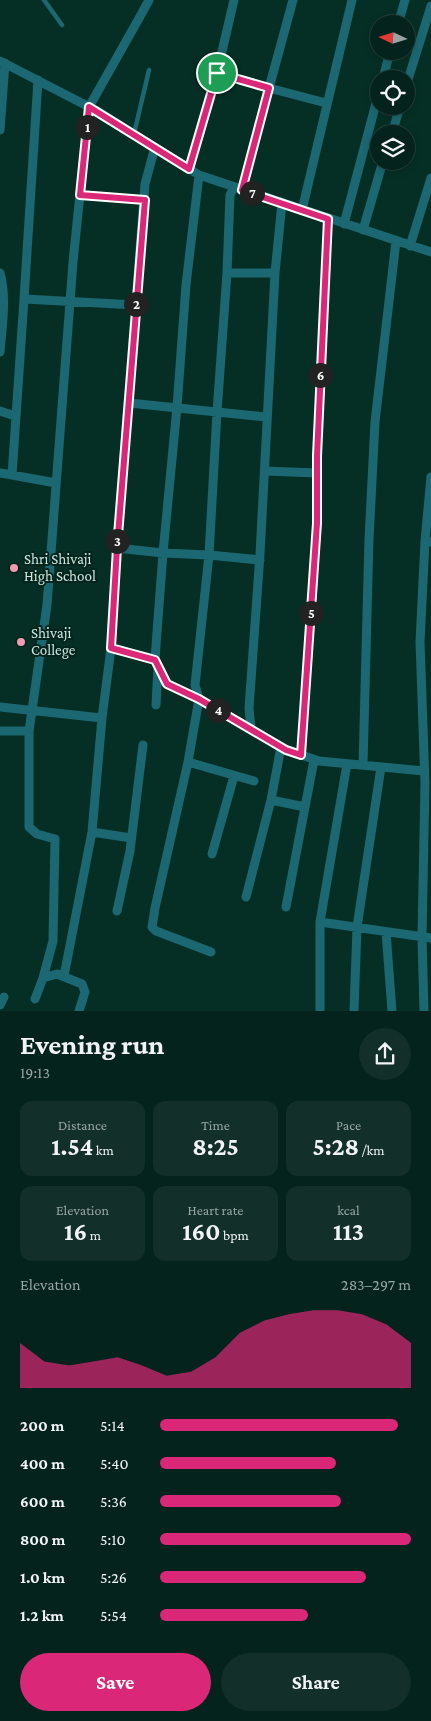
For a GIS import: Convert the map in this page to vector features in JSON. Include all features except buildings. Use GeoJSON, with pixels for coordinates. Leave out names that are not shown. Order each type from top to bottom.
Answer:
{"type":"FeatureCollection","features":[{"type":"Feature","properties":{"kind":"street"},"geometry":{"type":"LineString","coordinates":[[35,999],[53,941],[55,840],[37,834],[29,827],[29,730],[47,605],[70,302],[89,107],[139,20],[148,0]]}},
{"type":"Feature","properties":{"kind":"street"},"geometry":{"type":"LineString","coordinates":[[189,169],[217,73],[234,0]]}},
{"type":"Feature","properties":{"kind":"street"},"geometry":{"type":"LineString","coordinates":[[211,952],[156,931],[152,927],[188,762],[199,699],[196,685],[210,555],[217,412],[228,273],[230,195],[238,188],[269,88],[293,0]]}},
{"type":"Feature","properties":{"kind":"street"},"geometry":{"type":"LineString","coordinates":[[302,210],[352,0]]}},
{"type":"Feature","properties":{"kind":"street"},"geometry":{"type":"LineString","coordinates":[[401,15],[405,0]]}},
{"type":"Feature","properties":{"kind":"street"},"geometry":{"type":"LineString","coordinates":[[411,70],[431,6]]}},
{"type":"Feature","properties":{"kind":"street"},"geometry":{"type":"LineString","coordinates":[[0,130],[2,62],[89,107],[199,175],[431,252]]}},
{"type":"Feature","properties":{"kind":"street"},"geometry":{"type":"LineString","coordinates":[[217,73],[326,103]]}},
{"type":"Feature","properties":{"kind":"street"},"geometry":{"type":"LineString","coordinates":[[12,475],[38,80]]}},
{"type":"Feature","properties":{"kind":"street"},"geometry":{"type":"LineString","coordinates":[[344,224],[373,115]]}},
{"type":"Feature","properties":{"kind":"street"},"geometry":{"type":"LineString","coordinates":[[64,976],[92,832],[102,718],[111,648],[145,184],[155,147]]}},
{"type":"Feature","properties":{"kind":"street"},"geometry":{"type":"LineString","coordinates":[[363,230],[380,170]]}},
{"type":"Feature","properties":{"kind":"street"},"geometry":{"type":"LineString","coordinates":[[156,705],[156,663],[163,553],[186,285],[199,175]]}},
{"type":"Feature","properties":{"kind":"street"},"geometry":{"type":"LineString","coordinates":[[410,246],[431,178]]}},
{"type":"Feature","properties":{"kind":"street"},"geometry":{"type":"LineString","coordinates":[[80,195],[145,200]]}},
{"type":"Feature","properties":{"kind":"street"},"geometry":{"type":"LineString","coordinates":[[251,729],[248,708],[260,560],[275,273],[282,203]]}},
{"type":"Feature","properties":{"kind":"street"},"geometry":{"type":"LineString","coordinates":[[301,755],[317,523],[317,473],[328,219]]}},
{"type":"Feature","properties":{"kind":"street"},"geometry":{"type":"LineString","coordinates":[[363,765],[369,540],[375,422],[396,241]]}},
{"type":"Feature","properties":{"kind":"street"},"geometry":{"type":"LineString","coordinates":[[0,273],[2,281],[0,352]]}},
{"type":"Feature","properties":{"kind":"street"},"geometry":{"type":"LineString","coordinates":[[228,273],[275,273]]}},
{"type":"Feature","properties":{"kind":"street"},"geometry":{"type":"LineString","coordinates":[[24,299],[136,305]]}},
{"type":"Feature","properties":{"kind":"street"},"geometry":{"type":"LineString","coordinates":[[129,402],[268,417]]}},
{"type":"Feature","properties":{"kind":"street"},"geometry":{"type":"LineString","coordinates":[[0,411],[15,416]]}},
{"type":"Feature","properties":{"kind":"street"},"geometry":{"type":"LineString","coordinates":[[265,471],[317,473]]}},
{"type":"Feature","properties":{"kind":"street"},"geometry":{"type":"LineString","coordinates":[[0,473],[56,482]]}},
{"type":"Feature","properties":{"kind":"street"},"geometry":{"type":"LineString","coordinates":[[424,1011],[427,938],[425,783],[420,642],[431,477]]}},
{"type":"Feature","properties":{"kind":"street"},"geometry":{"type":"LineString","coordinates":[[117,548],[260,560]]}},
{"type":"Feature","properties":{"kind":"street"},"geometry":{"type":"LineString","coordinates":[[111,648],[156,663],[167,684],[199,699],[281,747],[301,755],[314,760],[424,771]]}},
{"type":"Feature","properties":{"kind":"street"},"geometry":{"type":"LineString","coordinates":[[0,707],[102,718]]}},
{"type":"Feature","properties":{"kind":"street"},"geometry":{"type":"LineString","coordinates":[[0,731],[29,730]]}},
{"type":"Feature","properties":{"kind":"street"},"geometry":{"type":"LineString","coordinates":[[117,911],[131,838],[143,745]]}},
{"type":"Feature","properties":{"kind":"street"},"geometry":{"type":"LineString","coordinates":[[246,897],[271,800],[281,747]]}},
{"type":"Feature","properties":{"kind":"street"},"geometry":{"type":"LineString","coordinates":[[286,907],[314,760]]}},
{"type":"Feature","properties":{"kind":"street"},"geometry":{"type":"LineString","coordinates":[[188,762],[254,781]]}},
{"type":"Feature","properties":{"kind":"street"},"geometry":{"type":"LineString","coordinates":[[320,1011],[320,922],[347,764]]}},
{"type":"Feature","properties":{"kind":"street"},"geometry":{"type":"LineString","coordinates":[[354,1011],[357,927],[381,767]]}},
{"type":"Feature","properties":{"kind":"street"},"geometry":{"type":"LineString","coordinates":[[212,854],[234,776]]}},
{"type":"Feature","properties":{"kind":"street"},"geometry":{"type":"LineString","coordinates":[[271,800],[305,807]]}},
{"type":"Feature","properties":{"kind":"street"},"geometry":{"type":"LineString","coordinates":[[92,832],[131,838]]}},
{"type":"Feature","properties":{"kind":"street"},"geometry":{"type":"LineString","coordinates":[[320,922],[427,938]]}},
{"type":"Feature","properties":{"kind":"street"},"geometry":{"type":"LineString","coordinates":[[386,932],[392,1011]]}},
{"type":"Feature","properties":{"kind":"street"},"geometry":{"type":"LineString","coordinates":[[43,978],[57,974],[82,984],[86,992],[79,1011]]}},
{"type":"Feature","properties":{"kind":"lane"},"geometry":{"type":"LineString","coordinates":[[44,0],[62,25]]}},
{"type":"Feature","properties":{"kind":"lane"},"geometry":{"type":"LineString","coordinates":[[134,134],[149,70]]}},
{"type":"Feature","properties":{"kind":"place","name":"Shri Shivaji High School"},"geometry":{"type":"Point","coordinates":[14,568]}},
{"type":"Feature","properties":{"kind":"place","name":"Shivaji College"},"geometry":{"type":"Point","coordinates":[21,642]}},
{"type":"Feature","properties":{"kind":"route"},"geometry":{"type":"LineString","coordinates":[[217,73],[269,88],[242,190],[328,219],[320,364],[317,523],[301,755],[286,750],[199,699],[167,684],[155,660],[111,648],[117,548],[145,200],[80,195],[89,107],[189,169],[217,73]]}}]}
